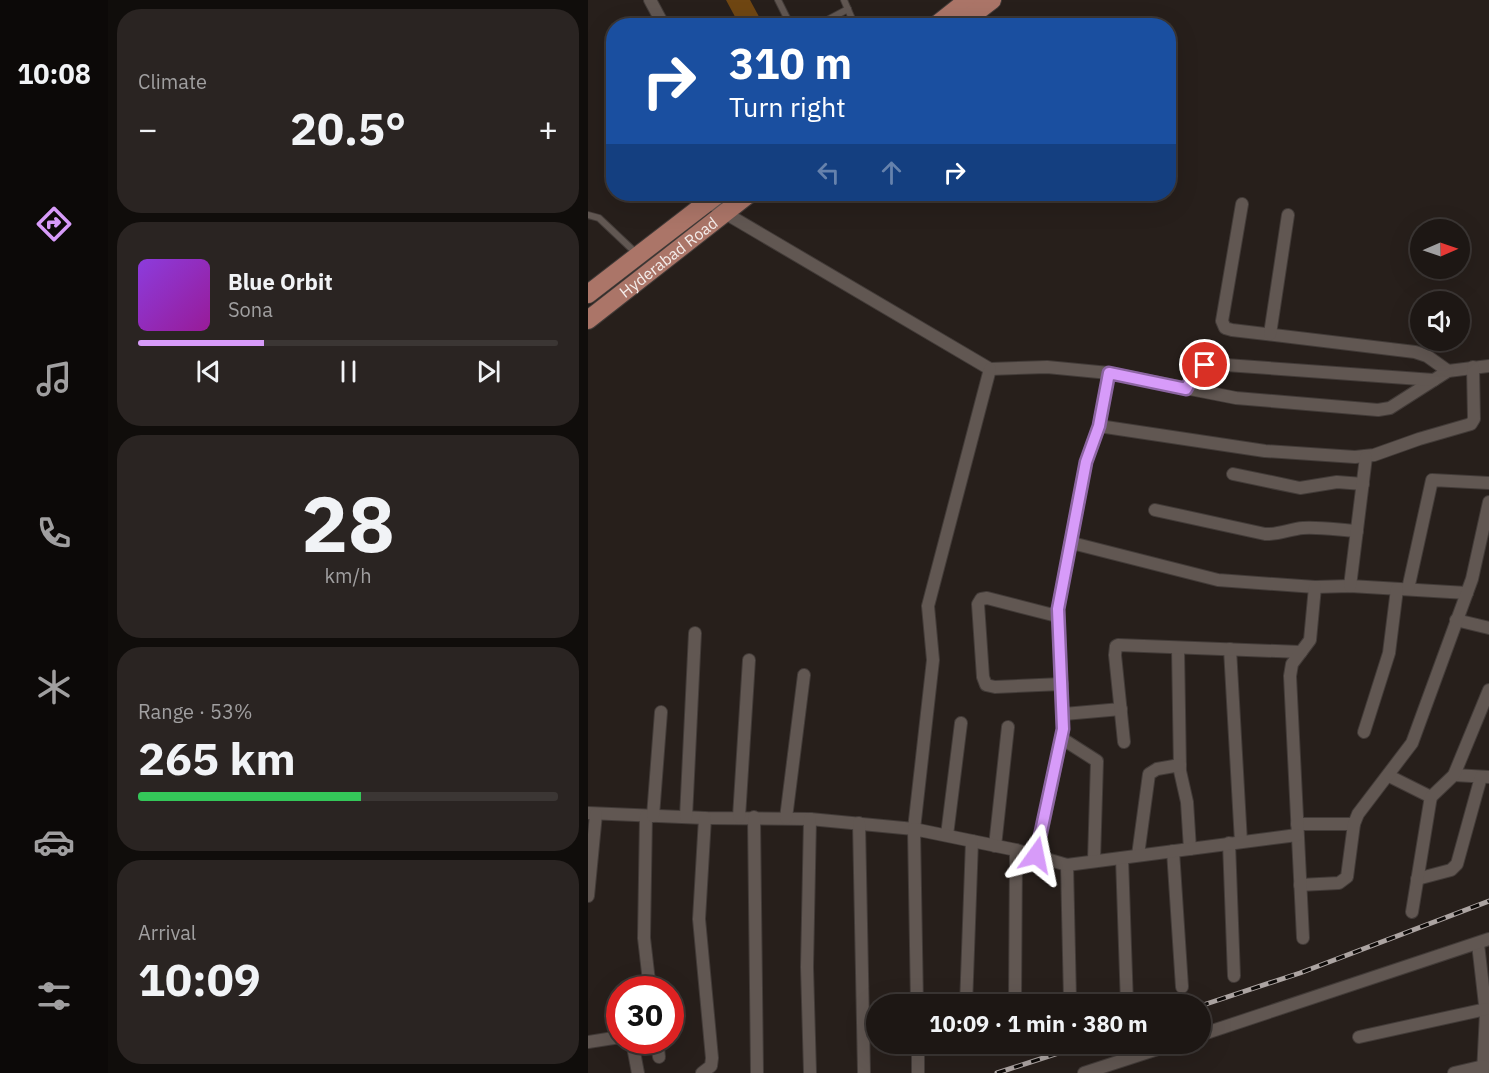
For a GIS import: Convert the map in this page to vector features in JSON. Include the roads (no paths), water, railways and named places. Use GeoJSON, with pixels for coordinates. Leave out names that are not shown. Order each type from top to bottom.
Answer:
{"type":"FeatureCollection","features":[{"type":"Feature","properties":{"kind":"main road"},"geometry":{"type":"LineString","coordinates":[[945,18],[968,0]]}},
{"type":"Feature","properties":{"kind":"main road"},"geometry":{"type":"LineString","coordinates":[[968,18],[992,0]]}},
{"type":"Feature","properties":{"kind":"main road","name":"Hyderabad Road"},"geometry":{"type":"LineString","coordinates":[[588,294],[708,201]]}},
{"type":"Feature","properties":{"kind":"main road","name":"Hyderabad Road"},"geometry":{"type":"LineString","coordinates":[[588,320],[740,201]]}},
{"type":"Feature","properties":{"kind":"street"},"geometry":{"type":"LineString","coordinates":[[650,0],[660,18]]}},
{"type":"Feature","properties":{"kind":"street"},"geometry":{"type":"LineString","coordinates":[[716,201],[725,213],[990,369],[1047,367],[1109,373],[1236,398],[1378,410],[1390,408],[1448,371],[1489,366]]}},
{"type":"Feature","properties":{"kind":"street"},"geometry":{"type":"LineString","coordinates":[[1242,204],[1222,325],[1229,330],[1414,352],[1427,356],[1448,371]]}},
{"type":"Feature","properties":{"kind":"street"},"geometry":{"type":"LineString","coordinates":[[1270,334],[1288,215]]}},
{"type":"Feature","properties":{"kind":"street"},"geometry":{"type":"LineString","coordinates":[[1186,389],[1200,367],[1212,364],[1434,380]]}},
{"type":"Feature","properties":{"kind":"street"},"geometry":{"type":"LineString","coordinates":[[1099,426],[1265,451],[1366,457],[1471,424],[1474,416],[1473,367]]}},
{"type":"Feature","properties":{"kind":"street"},"geometry":{"type":"LineString","coordinates":[[917,994],[914,829],[933,660],[928,606],[990,369]]}},
{"type":"Feature","properties":{"kind":"street"},"geometry":{"type":"LineString","coordinates":[[1036,855],[1064,714],[1057,616],[1086,462],[1099,426],[1109,373]]}},
{"type":"Feature","properties":{"kind":"street"},"geometry":{"type":"LineString","coordinates":[[1350,586],[1366,457]]}},
{"type":"Feature","properties":{"kind":"street"},"geometry":{"type":"LineString","coordinates":[[1233,474],[1300,488],[1337,482],[1363,484]]}},
{"type":"Feature","properties":{"kind":"street"},"geometry":{"type":"LineString","coordinates":[[1364,732],[1389,653],[1402,589],[1432,480],[1489,483]]}},
{"type":"Feature","properties":{"kind":"street"},"geometry":{"type":"LineString","coordinates":[[1300,885],[1339,884],[1344,881],[1354,824],[1362,807],[1389,776],[1412,742],[1472,579],[1489,502]]}},
{"type":"Feature","properties":{"kind":"street"},"geometry":{"type":"LineString","coordinates":[[1155,510],[1264,534],[1313,528],[1357,531]]}},
{"type":"Feature","properties":{"kind":"street"},"geometry":{"type":"LineString","coordinates":[[1072,543],[1218,580],[1315,587],[1350,586],[1467,593]]}},
{"type":"Feature","properties":{"kind":"street"},"geometry":{"type":"LineString","coordinates":[[1303,938],[1290,676],[1292,664],[1310,640],[1315,587]]}},
{"type":"Feature","properties":{"kind":"street"},"geometry":{"type":"LineString","coordinates":[[1057,616],[987,598],[981,599],[978,604],[983,677],[986,686],[1062,684]]}},
{"type":"Feature","properties":{"kind":"street"},"geometry":{"type":"LineString","coordinates":[[1456,620],[1489,628]]}},
{"type":"Feature","properties":{"kind":"street"},"geometry":{"type":"LineString","coordinates":[[686,817],[695,633]]}},
{"type":"Feature","properties":{"kind":"street"},"geometry":{"type":"LineString","coordinates":[[1124,742],[1116,646],[1122,644],[1301,652]]}},
{"type":"Feature","properties":{"kind":"street"},"geometry":{"type":"LineString","coordinates":[[1178,648],[1180,765],[1187,802],[1190,849]]}},
{"type":"Feature","properties":{"kind":"street"},"geometry":{"type":"LineString","coordinates":[[1230,649],[1235,843],[1234,976]]}},
{"type":"Feature","properties":{"kind":"street"},"geometry":{"type":"LineString","coordinates":[[739,818],[748,660]]}},
{"type":"Feature","properties":{"kind":"street"},"geometry":{"type":"LineString","coordinates":[[786,818],[804,675]]}},
{"type":"Feature","properties":{"kind":"street"},"geometry":{"type":"LineString","coordinates":[[1412,912],[1431,797],[1454,775],[1489,690]]}},
{"type":"Feature","properties":{"kind":"street"},"geometry":{"type":"LineString","coordinates":[[1064,714],[1121,709]]}},
{"type":"Feature","properties":{"kind":"street"},"geometry":{"type":"LineString","coordinates":[[648,976],[644,938],[650,816],[661,712]]}},
{"type":"Feature","properties":{"kind":"street"},"geometry":{"type":"LineString","coordinates":[[946,836],[961,723]]}},
{"type":"Feature","properties":{"kind":"street"},"geometry":{"type":"LineString","coordinates":[[996,846],[1008,727]]}},
{"type":"Feature","properties":{"kind":"street"},"geometry":{"type":"LineString","coordinates":[[1061,738],[1097,761],[1094,861]]}},
{"type":"Feature","properties":{"kind":"street"},"geometry":{"type":"LineString","coordinates":[[1138,855],[1149,774],[1157,769],[1180,765]]}},
{"type":"Feature","properties":{"kind":"street"},"geometry":{"type":"LineString","coordinates":[[1418,879],[1451,870],[1457,864],[1485,777],[1454,775]]}},
{"type":"Feature","properties":{"kind":"street"},"geometry":{"type":"LineString","coordinates":[[1389,776],[1431,797]]}},
{"type":"Feature","properties":{"kind":"street"},"geometry":{"type":"LineString","coordinates":[[588,896],[592,813],[705,818],[810,819],[914,829],[1016,850],[1067,865],[1235,843],[1297,830],[1354,824]]}},
{"type":"Feature","properties":{"kind":"street"},"geometry":{"type":"LineString","coordinates":[[754,817],[758,1073]]}},
{"type":"Feature","properties":{"kind":"street"},"geometry":{"type":"LineString","coordinates":[[702,1073],[711,1066],[712,1058],[699,919],[705,818]]}},
{"type":"Feature","properties":{"kind":"street"},"geometry":{"type":"LineString","coordinates":[[810,819],[807,967],[810,1073]]}},
{"type":"Feature","properties":{"kind":"street"},"geometry":{"type":"LineString","coordinates":[[859,823],[864,1073]]}},
{"type":"Feature","properties":{"kind":"street"},"geometry":{"type":"LineString","coordinates":[[966,994],[972,841]]}},
{"type":"Feature","properties":{"kind":"street"},"geometry":{"type":"LineString","coordinates":[[1015,994],[1016,850]]}},
{"type":"Feature","properties":{"kind":"street"},"geometry":{"type":"LineString","coordinates":[[1173,851],[1182,987]]}},
{"type":"Feature","properties":{"kind":"street"},"geometry":{"type":"LineString","coordinates":[[1122,858],[1127,994]]}},
{"type":"Feature","properties":{"kind":"street"},"geometry":{"type":"LineString","coordinates":[[1067,865],[1070,994]]}},
{"type":"Feature","properties":{"kind":"street"},"geometry":{"type":"LineString","coordinates":[[1211,1031],[1484,942],[1486,1010],[1484,1069],[1454,1073]]}},
{"type":"Feature","properties":{"kind":"street"},"geometry":{"type":"LineString","coordinates":[[1359,1037],[1486,1010]]}},
{"type":"Feature","properties":{"kind":"street"},"geometry":{"type":"LineString","coordinates":[[588,1042],[606,1039]]}},
{"type":"Feature","properties":{"kind":"street"},"geometry":{"type":"LineString","coordinates":[[634,1054],[638,1073]]}},
{"type":"Feature","properties":{"kind":"street"},"geometry":{"type":"LineString","coordinates":[[918,1054],[918,1073]]}},
{"type":"Feature","properties":{"kind":"street"},"geometry":{"type":"LineString","coordinates":[[1084,1073],[1142,1054]]}},
{"type":"Feature","properties":{"kind":"lane"},"geometry":{"type":"LineString","coordinates":[[778,0],[787,18]]}},
{"type":"Feature","properties":{"kind":"lane"},"geometry":{"type":"LineString","coordinates":[[843,0],[852,18]]}},
{"type":"Feature","properties":{"kind":"lane"},"geometry":{"type":"LineString","coordinates":[[831,18],[848,9]]}},
{"type":"Feature","properties":{"kind":"lane"},"geometry":{"type":"LineString","coordinates":[[588,215],[599,218],[638,255]]}},
{"type":"Feature","properties":{"kind":"railway"},"geometry":{"type":"LineString","coordinates":[[1211,1002],[1300,973],[1489,901]]}},
{"type":"Feature","properties":{"kind":"railway"},"geometry":{"type":"LineString","coordinates":[[997,1073],[1055,1054]]}}]}
